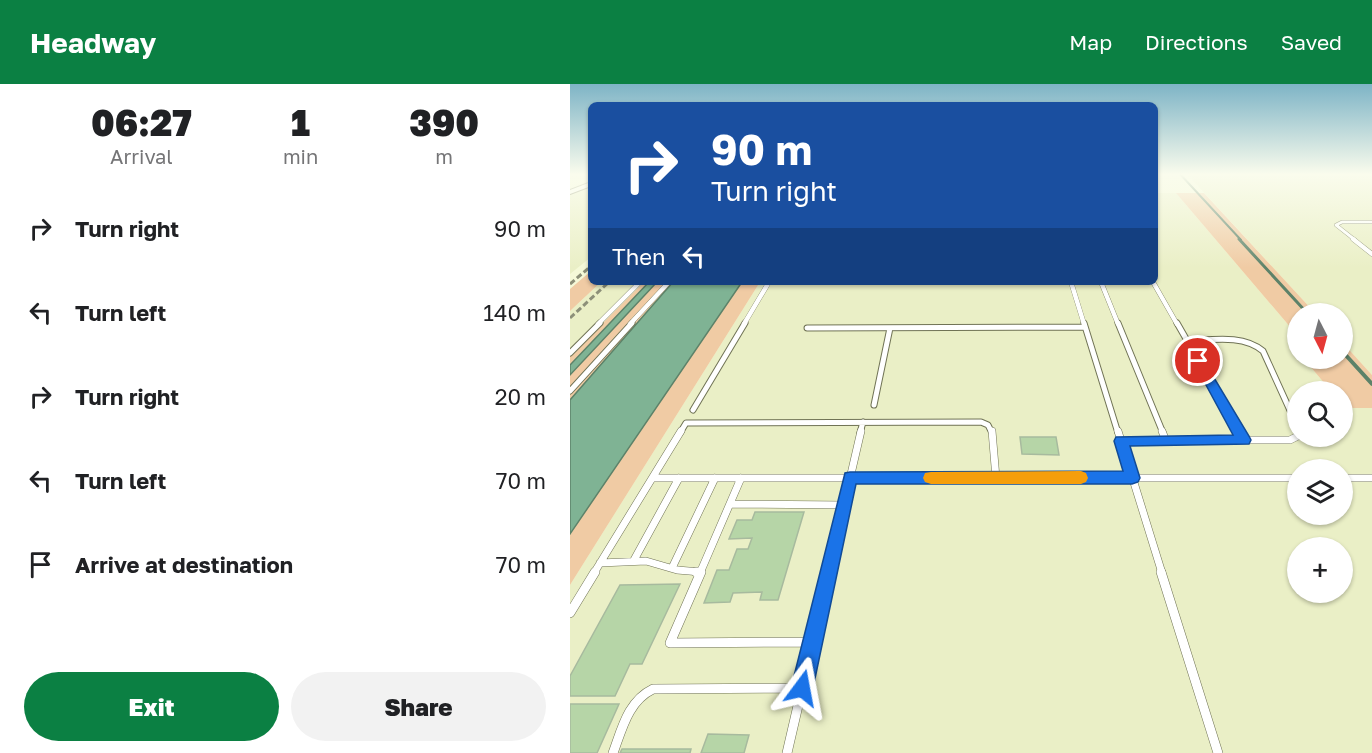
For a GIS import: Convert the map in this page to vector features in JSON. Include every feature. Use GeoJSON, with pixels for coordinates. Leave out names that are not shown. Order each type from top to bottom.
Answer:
{"type":"FeatureCollection","features":[{"type":"Feature","properties":{"kind":"lane"},"geometry":{"type":"LineString","coordinates":[[1372,222],[1342,222],[1336,225],[1372,254]]}},
{"type":"Feature","properties":{"kind":"lane"},"geometry":{"type":"LineString","coordinates":[[570,353],[637,285]]}},
{"type":"Feature","properties":{"kind":"lane"},"geometry":{"type":"LineString","coordinates":[[570,391],[666,285]]}},
{"type":"Feature","properties":{"kind":"lane"},"geometry":{"type":"LineString","coordinates":[[693,410],[767,285]]}},
{"type":"Feature","properties":{"kind":"lane"},"geometry":{"type":"LineString","coordinates":[[1072,285],[1218,753]]}},
{"type":"Feature","properties":{"kind":"lane"},"geometry":{"type":"LineString","coordinates":[[1102,285],[1166,441]]}},
{"type":"Feature","properties":{"kind":"lane"},"geometry":{"type":"LineString","coordinates":[[1155,285],[1244,440]]}},
{"type":"Feature","properties":{"kind":"lane"},"geometry":{"type":"LineString","coordinates":[[807,328],[1085,327]]}},
{"type":"Feature","properties":{"kind":"lane"},"geometry":{"type":"LineString","coordinates":[[874,405],[890,328]]}},
{"type":"Feature","properties":{"kind":"lane"},"geometry":{"type":"LineString","coordinates":[[1187,341],[1243,341],[1258,345],[1263,351],[1287,404]]}},
{"type":"Feature","properties":{"kind":"lane"},"geometry":{"type":"LineString","coordinates":[[787,753],[863,422]]}},
{"type":"Feature","properties":{"kind":"lane"},"geometry":{"type":"LineString","coordinates":[[570,613],[686,423],[985,423],[993,434],[996,478]]}},
{"type":"Feature","properties":{"kind":"lane"},"geometry":{"type":"LineString","coordinates":[[1121,441],[1287,440]]}},
{"type":"Feature","properties":{"kind":"lane"},"geometry":{"type":"LineString","coordinates":[[653,478],[1287,478]]}},
{"type":"Feature","properties":{"kind":"lane"},"geometry":{"type":"LineString","coordinates":[[634,560],[679,478]]}},
{"type":"Feature","properties":{"kind":"lane"},"geometry":{"type":"LineString","coordinates":[[672,568],[715,478]]}},
{"type":"Feature","properties":{"kind":"lane"},"geometry":{"type":"LineString","coordinates":[[741,478],[670,643],[812,642]]}},
{"type":"Feature","properties":{"kind":"lane"},"geometry":{"type":"LineString","coordinates":[[1353,478],[1372,478]]}},
{"type":"Feature","properties":{"kind":"lane"},"geometry":{"type":"LineString","coordinates":[[730,504],[844,505]]}},
{"type":"Feature","properties":{"kind":"lane"},"geometry":{"type":"LineString","coordinates":[[600,563],[634,560],[701,572]]}},
{"type":"Feature","properties":{"kind":"lane"},"geometry":{"type":"LineString","coordinates":[[613,753],[637,699],[653,688],[802,688]]}},
{"type":"Feature","properties":{"kind":"shaded area"},"geometry":{"type":"Polygon","coordinates":[[[570,205],[588,205],[588,259],[570,274],[570,205]]]}},
{"type":"Feature","properties":{"kind":"shaded area"},"geometry":{"type":"Polygon","coordinates":[[[1158,205],[1186,205],[1287,323],[1287,369],[1312,369],[1323,381],[1287,381],[1287,447],[1353,447],[1353,408],[1372,408],[1372,753],[570,753],[570,585],[758,285],[1158,285],[1158,205]]]}},
{"type":"Feature","properties":{"kind":"shaded area"},"geometry":{"type":"Polygon","coordinates":[[[1186,205],[1215,205],[1306,303],[1287,303],[1287,323],[1186,205]]]}},
{"type":"Feature","properties":{"kind":"shaded area"},"geometry":{"type":"Polygon","coordinates":[[[1216,205],[1372,205],[1372,375],[1353,354],[1353,303],[1306,303],[1216,205]]]}},
{"type":"Feature","properties":{"kind":"shaded area"},"geometry":{"type":"Polygon","coordinates":[[[588,274],[588,285],[598,285],[570,311],[570,289],[588,274]]]}},
{"type":"Feature","properties":{"kind":"shaded area"},"geometry":{"type":"Polygon","coordinates":[[[598,285],[641,285],[570,356],[570,311],[598,285]]]}},
{"type":"Feature","properties":{"kind":"shaded area"},"geometry":{"type":"Polygon","coordinates":[[[641,285],[646,285],[570,365],[570,356],[641,285]]]}},
{"type":"Feature","properties":{"kind":"shaded area"},"geometry":{"type":"Polygon","coordinates":[[[646,285],[654,285],[570,375],[570,365],[646,285]]]}},
{"type":"Feature","properties":{"kind":"shaded area"},"geometry":{"type":"Polygon","coordinates":[[[654,285],[670,285],[570,400],[570,375],[654,285]]]}},
{"type":"Feature","properties":{"kind":"shaded area"},"geometry":{"type":"Polygon","coordinates":[[[670,285],[740,285],[570,534],[570,400],[670,285]]]}},
{"type":"Feature","properties":{"kind":"shaded area"},"geometry":{"type":"Polygon","coordinates":[[[740,285],[758,285],[570,585],[570,534],[740,285]]]}},
{"type":"Feature","properties":{"kind":"shaded area"},"geometry":{"type":"Polygon","coordinates":[[[1353,354],[1372,375],[1372,408],[1353,408],[1353,381],[1323,381],[1312,369],[1353,369],[1353,354]]]}},
{"type":"Feature","properties":{"kind":"building"},"geometry":{"type":"Polygon","coordinates":[[[1020,437],[1056,437],[1059,455],[1022,454],[1020,437]]]}},
{"type":"Feature","properties":{"kind":"building"},"geometry":{"type":"Polygon","coordinates":[[[755,512],[804,512],[778,600],[760,600],[762,592],[733,593],[730,602],[704,603],[717,570],[729,570],[737,549],[748,549],[752,538],[729,539],[737,520],[752,520],[755,512]]]}},
{"type":"Feature","properties":{"kind":"building"},"geometry":{"type":"Polygon","coordinates":[[[680,584],[642,664],[630,664],[615,696],[570,696],[570,676],[620,585],[680,584]]]}},
{"type":"Feature","properties":{"kind":"building"},"geometry":{"type":"Polygon","coordinates":[[[570,704],[619,704],[597,753],[570,753],[570,704]]]}},
{"type":"Feature","properties":{"kind":"building"},"geometry":{"type":"Polygon","coordinates":[[[708,734],[749,735],[744,753],[701,753],[708,734]]]}},
{"type":"Feature","properties":{"kind":"building"},"geometry":{"type":"Polygon","coordinates":[[[622,749],[691,749],[690,753],[620,753],[622,749]]]}},
{"type":"Feature","properties":{"kind":"waterway"},"geometry":{"type":"LineString","coordinates":[[1209,205],[1241,240]]}},
{"type":"Feature","properties":{"kind":"waterway"},"geometry":{"type":"LineString","coordinates":[[1239,239],[1298,303]]}},
{"type":"Feature","properties":{"kind":"waterway"},"geometry":{"type":"LineString","coordinates":[[1353,363],[1372,384]]}},
{"type":"Feature","properties":{"kind":"railway"},"geometry":{"type":"LineString","coordinates":[[570,284],[588,269]]}},
{"type":"Feature","properties":{"kind":"railway"},"geometry":{"type":"LineString","coordinates":[[570,318],[606,285]]}},
{"type":"Feature","properties":{"kind":"slow traffic"},"geometry":{"type":"LineString","coordinates":[[931,478],[1081,478]]}},
{"type":"Feature","properties":{"kind":"route"},"geometry":{"type":"LineString","coordinates":[[802,688],[850,478],[1132,478],[1121,441],[1244,440],[1198,361]]}}]}
